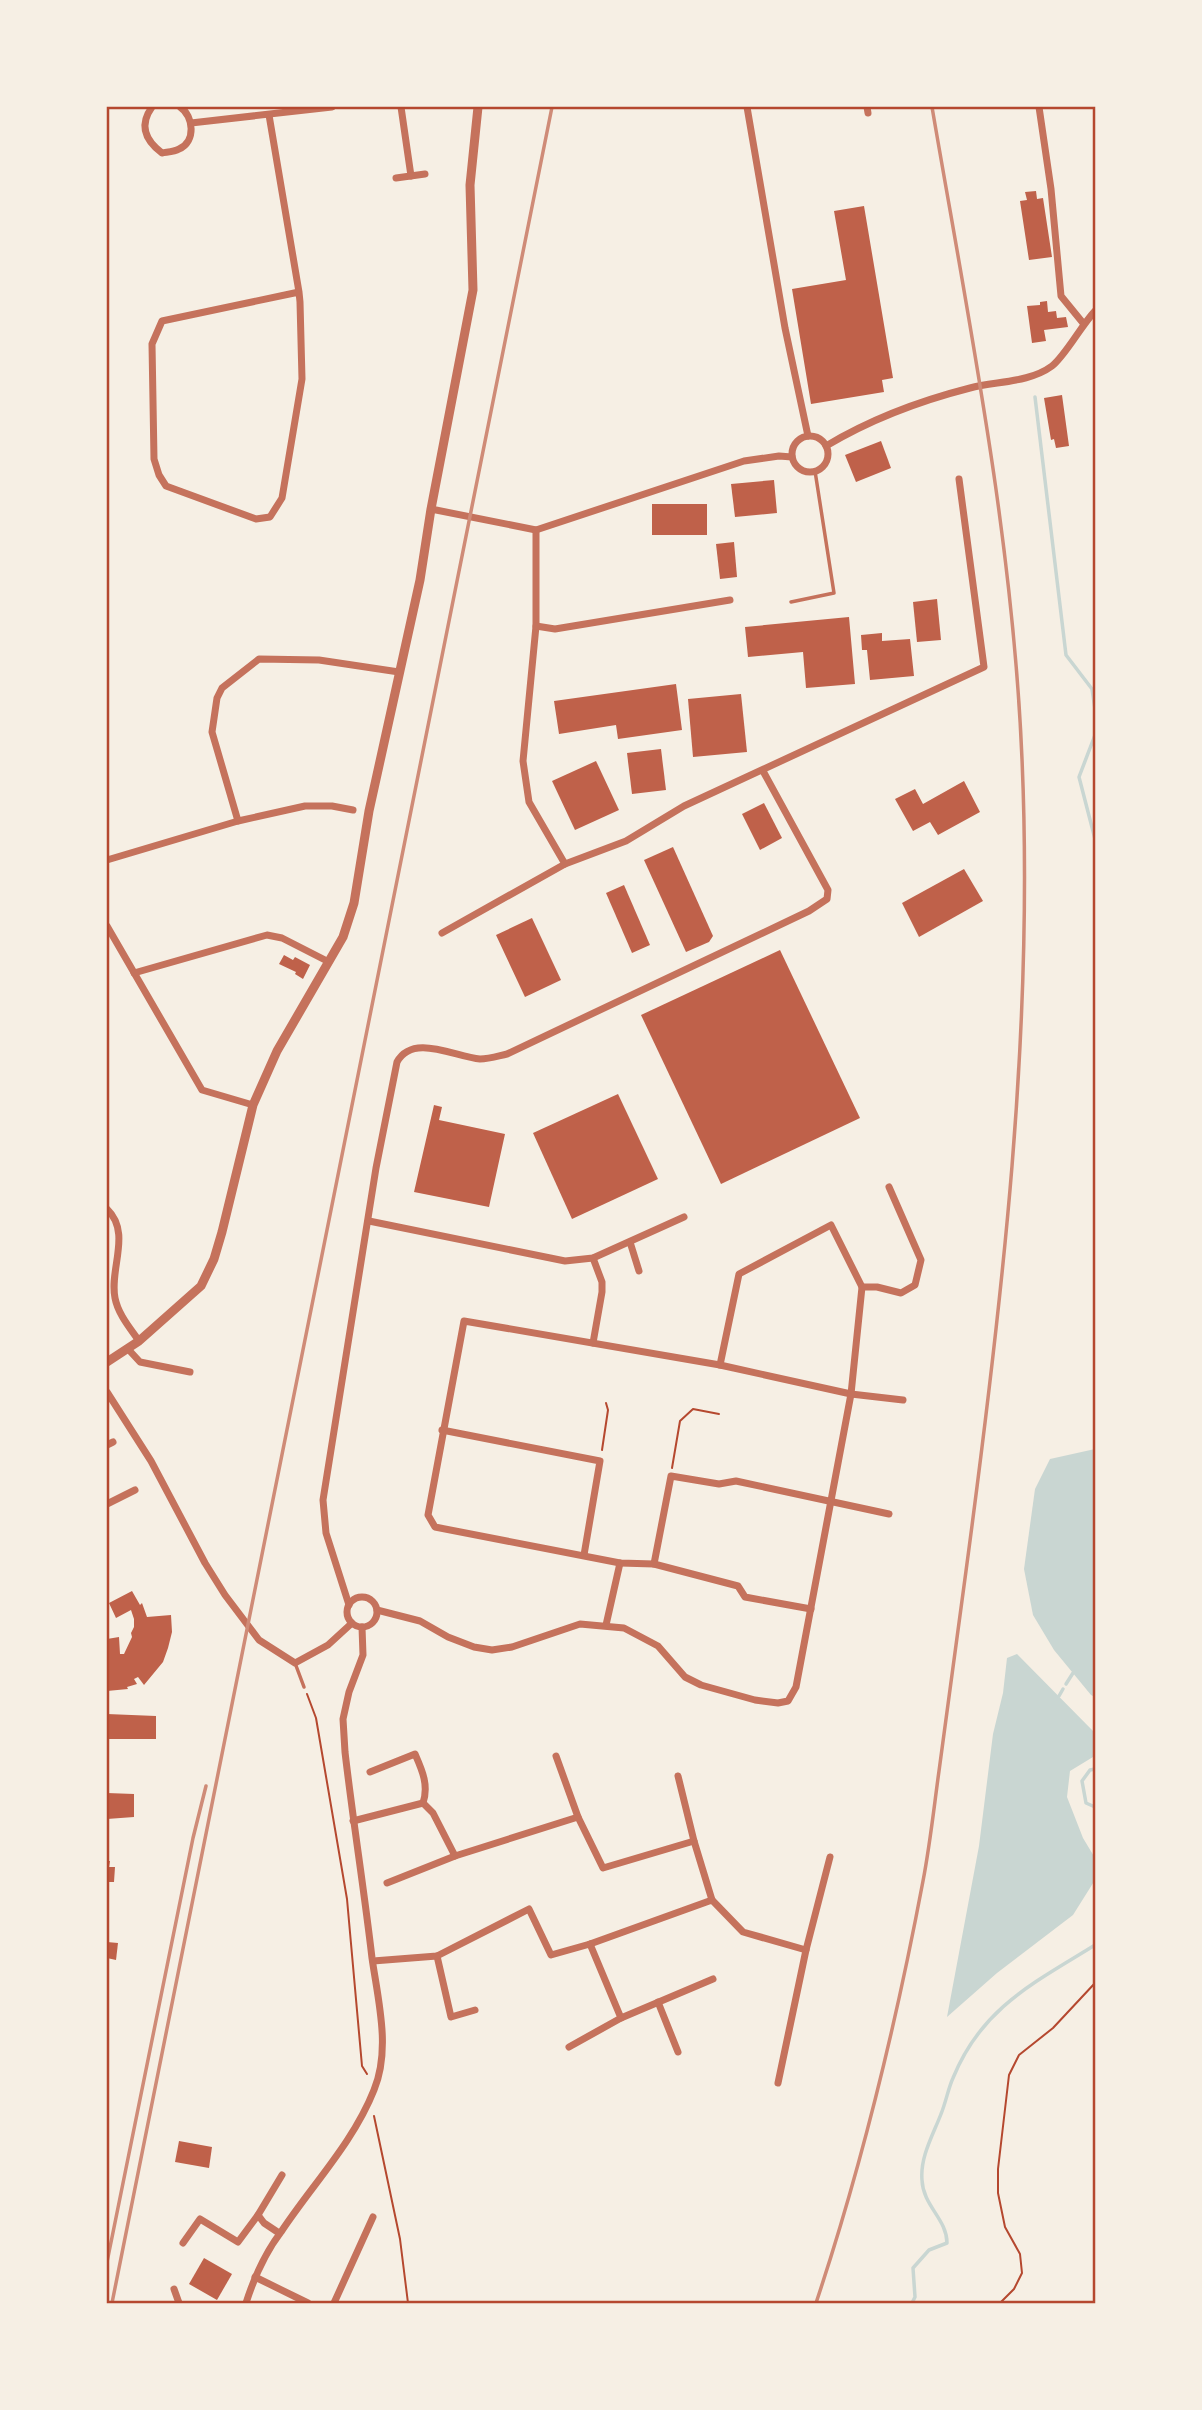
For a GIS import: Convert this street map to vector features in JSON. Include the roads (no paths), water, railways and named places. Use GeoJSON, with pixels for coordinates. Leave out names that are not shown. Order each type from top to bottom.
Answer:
{"type":"FeatureCollection","features":[{"type":"Feature","properties":{"kind":"street"},"geometry":{"type":"LineString","coordinates":[[152,107],[144,122],[149,143],[162,153],[180,149],[190,139],[191,123],[185,110],[180,107]]}},
{"type":"Feature","properties":{"kind":"street"},"geometry":{"type":"LineString","coordinates":[[191,123],[332,107]]}},
{"type":"Feature","properties":{"kind":"street"},"geometry":{"type":"LineString","coordinates":[[401,107],[411,176]]}},
{"type":"Feature","properties":{"kind":"street"},"geometry":{"type":"LineString","coordinates":[[107,1362],[139,1341],[201,1286],[214,1259],[222,1232],[253,1105],[277,1052],[343,937],[354,903],[369,811],[420,580],[473,290],[470,184],[478,107]]}},
{"type":"Feature","properties":{"kind":"street"},"geometry":{"type":"LineString","coordinates":[[747,107],[785,328],[808,436]]}},
{"type":"Feature","properties":{"kind":"street"},"geometry":{"type":"LineString","coordinates":[[1039,107],[1052,198],[1061,296],[1083,323]]}},
{"type":"Feature","properties":{"kind":"street"},"geometry":{"type":"LineString","coordinates":[[269,115],[299,292],[302,379],[282,498],[270,517],[256,519],[166,486],[154,459],[152,344],[162,321],[299,292]]}},
{"type":"Feature","properties":{"kind":"street"},"geometry":{"type":"LineString","coordinates":[[396,178],[425,174]]}},
{"type":"Feature","properties":{"kind":"street"},"geometry":{"type":"LineString","coordinates":[[826,446],[904,406],[973,387],[1041,373],[1055,365],[1083,323],[1095,312]]}},
{"type":"Feature","properties":{"kind":"street"},"geometry":{"type":"LineString","coordinates":[[808,436],[816,437],[826,446],[825,464],[815,471],[801,470],[792,457],[797,441],[808,436]]}},
{"type":"Feature","properties":{"kind":"street"},"geometry":{"type":"LineString","coordinates":[[431,509],[536,530],[744,461],[792,457]]}},
{"type":"Feature","properties":{"kind":"street"},"geometry":{"type":"LineString","coordinates":[[442,933],[565,864],[626,841],[684,806],[984,667],[959,479]]}},
{"type":"Feature","properties":{"kind":"street"},"geometry":{"type":"LineString","coordinates":[[536,530],[536,626],[523,761],[529,802],[565,864]]}},
{"type":"Feature","properties":{"kind":"street"},"geometry":{"type":"LineString","coordinates":[[536,626],[555,629],[730,600]]}},
{"type":"Feature","properties":{"kind":"street"},"geometry":{"type":"LineString","coordinates":[[239,821],[212,732],[217,698],[222,688],[259,659],[318,660],[399,672]]}},
{"type":"Feature","properties":{"kind":"street"},"geometry":{"type":"LineString","coordinates":[[349,1605],[326,1533],[323,1500],[376,1168],[397,1062],[405,1051],[415,1047],[480,1059],[507,1054],[809,911],[827,899],[828,890],[763,771]]}},
{"type":"Feature","properties":{"kind":"street"},"geometry":{"type":"LineString","coordinates":[[107,860],[239,821],[305,806],[332,806],[353,810]]}},
{"type":"Feature","properties":{"kind":"street"},"geometry":{"type":"LineString","coordinates":[[107,926],[202,1090],[253,1105]]}},
{"type":"Feature","properties":{"kind":"street"},"geometry":{"type":"LineString","coordinates":[[134,973],[267,935],[282,938],[330,962]]}},
{"type":"Feature","properties":{"kind":"street"},"geometry":{"type":"LineString","coordinates":[[862,1287],[877,1287],[901,1293],[915,1285],[921,1260],[890,1187]]}},
{"type":"Feature","properties":{"kind":"street"},"geometry":{"type":"LineString","coordinates":[[107,1209],[117,1225],[119,1240],[114,1297],[118,1309],[139,1341]]}},
{"type":"Feature","properties":{"kind":"street"},"geometry":{"type":"LineString","coordinates":[[369,1221],[565,1261],[593,1258],[684,1217]]}},
{"type":"Feature","properties":{"kind":"street"},"geometry":{"type":"LineString","coordinates":[[377,1610],[420,1621],[461,1642],[492,1650],[512,1647],[580,1624],[624,1628],[658,1646],[685,1677],[701,1685],[755,1700],[779,1703],[788,1701],[796,1687],[851,1394],[862,1287],[831,1225],[739,1274],[720,1365]]}},
{"type":"Feature","properties":{"kind":"street"},"geometry":{"type":"LineString","coordinates":[[630,1242],[639,1271]]}},
{"type":"Feature","properties":{"kind":"street"},"geometry":{"type":"LineString","coordinates":[[593,1258],[603,1292],[593,1343]]}},
{"type":"Feature","properties":{"kind":"street"},"geometry":{"type":"LineString","coordinates":[[811,1609],[745,1597],[738,1586],[654,1564],[620,1563],[440,1529],[432,1523],[428,1515],[464,1321],[720,1365],[851,1394],[903,1399]]}},
{"type":"Feature","properties":{"kind":"street"},"geometry":{"type":"LineString","coordinates":[[128,1349],[140,1362],[190,1372]]}},
{"type":"Feature","properties":{"kind":"street"},"geometry":{"type":"LineString","coordinates":[[107,1392],[151,1461],[205,1563],[259,1640],[295,1663],[328,1645],[352,1623]]}},
{"type":"Feature","properties":{"kind":"street"},"geometry":{"type":"LineString","coordinates":[[442,1430],[600,1461],[584,1555]]}},
{"type":"Feature","properties":{"kind":"street"},"geometry":{"type":"LineString","coordinates":[[654,1564],[671,1476],[719,1484],[736,1481],[889,1514]]}},
{"type":"Feature","properties":{"kind":"street"},"geometry":{"type":"LineString","coordinates":[[107,1504],[135,1490]]}},
{"type":"Feature","properties":{"kind":"street"},"geometry":{"type":"LineString","coordinates":[[606,1625],[620,1563]]}},
{"type":"Feature","properties":{"kind":"street"},"geometry":{"type":"LineString","coordinates":[[357,1598],[368,1598],[377,1610],[372,1623],[362,1627],[352,1623],[347,1612],[349,1605],[357,1598]]}},
{"type":"Feature","properties":{"kind":"street"},"geometry":{"type":"LineString","coordinates":[[246,2303],[255,2277],[279,2233],[341,2148],[375,2088],[383,2055],[353,1821],[343,1719],[349,1692],[363,1655],[362,1627]]}},
{"type":"Feature","properties":{"kind":"street"},"geometry":{"type":"LineString","coordinates":[[370,1772],[415,1754],[424,1776],[427,1793],[424,1803]]}},
{"type":"Feature","properties":{"kind":"street"},"geometry":{"type":"LineString","coordinates":[[556,1756],[578,1817],[603,1868],[694,1841]]}},
{"type":"Feature","properties":{"kind":"street"},"geometry":{"type":"LineString","coordinates":[[678,1776],[712,1900],[743,1932],[806,1950]]}},
{"type":"Feature","properties":{"kind":"street"},"geometry":{"type":"LineString","coordinates":[[353,1821],[424,1803]]}},
{"type":"Feature","properties":{"kind":"street"},"geometry":{"type":"LineString","coordinates":[[424,1803],[433,1813],[455,1856]]}},
{"type":"Feature","properties":{"kind":"street"},"geometry":{"type":"LineString","coordinates":[[387,1883],[455,1856],[578,1817]]}},
{"type":"Feature","properties":{"kind":"street"},"geometry":{"type":"LineString","coordinates":[[778,2083],[806,1950],[830,1857]]}},
{"type":"Feature","properties":{"kind":"street"},"geometry":{"type":"LineString","coordinates":[[373,1961],[437,1956],[528,1909],[551,1955],[590,1944],[712,1900]]}},
{"type":"Feature","properties":{"kind":"street"},"geometry":{"type":"LineString","coordinates":[[590,1944],[621,2018]]}},
{"type":"Feature","properties":{"kind":"street"},"geometry":{"type":"LineString","coordinates":[[437,1956],[451,2017],[475,2010]]}},
{"type":"Feature","properties":{"kind":"street"},"geometry":{"type":"LineString","coordinates":[[569,2047],[621,2018],[713,1979]]}},
{"type":"Feature","properties":{"kind":"street"},"geometry":{"type":"LineString","coordinates":[[658,2002],[678,2052]]}},
{"type":"Feature","properties":{"kind":"street"},"geometry":{"type":"LineString","coordinates":[[183,2243],[200,2219],[238,2242],[282,2175]]}},
{"type":"Feature","properties":{"kind":"street"},"geometry":{"type":"LineString","coordinates":[[258,2215],[264,2223],[279,2233]]}},
{"type":"Feature","properties":{"kind":"street"},"geometry":{"type":"LineString","coordinates":[[334,2303],[373,2217]]}},
{"type":"Feature","properties":{"kind":"street"},"geometry":{"type":"LineString","coordinates":[[255,2277],[308,2303]]}},
{"type":"Feature","properties":{"kind":"street"},"geometry":{"type":"LineString","coordinates":[[174,2288],[179,2303]]}},
{"type":"Feature","properties":{"kind":"lane"},"geometry":{"type":"LineString","coordinates":[[791,602],[834,593],[815,471]]}},
{"type":"Feature","properties":{"kind":"lane"},"geometry":{"type":"LineString","coordinates":[[295,1663],[304,1687]]}},
{"type":"Feature","properties":{"kind":"waterway"},"geometry":{"type":"LineString","coordinates":[[1035,397],[1066,655],[1092,689],[1095,709]]}},
{"type":"Feature","properties":{"kind":"waterway"},"geometry":{"type":"LineString","coordinates":[[1095,735],[1079,777],[1095,839]]}},
{"type":"Feature","properties":{"kind":"waterway"},"geometry":{"type":"LineString","coordinates":[[1066,1684],[1073,1673]]}},
{"type":"Feature","properties":{"kind":"waterway"},"geometry":{"type":"LineString","coordinates":[[1059,1696],[1063,1689]]}},
{"type":"Feature","properties":{"kind":"waterway"},"geometry":{"type":"LineString","coordinates":[[1095,1769],[1090,1770],[1082,1781],[1086,1803],[1095,1807]]}},
{"type":"Feature","properties":{"kind":"waterway"},"geometry":{"type":"LineString","coordinates":[[912,2303],[915,2297],[913,2268],[929,2250],[947,2243],[943,2227],[923,2189],[922,2171],[951,2082],[965,2053],[979,2033],[1012,1999],[1095,1945]]}},
{"type":"Feature","properties":{"kind":"railway"},"geometry":{"type":"LineString","coordinates":[[112,2303],[552,107]]}},
{"type":"Feature","properties":{"kind":"railway"},"geometry":{"type":"LineString","coordinates":[[816,2303],[877,2094],[913,1935],[928,1854],[992,1369],[1019,1065],[1025,861],[1017,677],[987,432],[932,107]]}},
{"type":"Feature","properties":{"kind":"railway"},"geometry":{"type":"LineString","coordinates":[[107,2262],[193,1838],[206,1786]]}}]}
